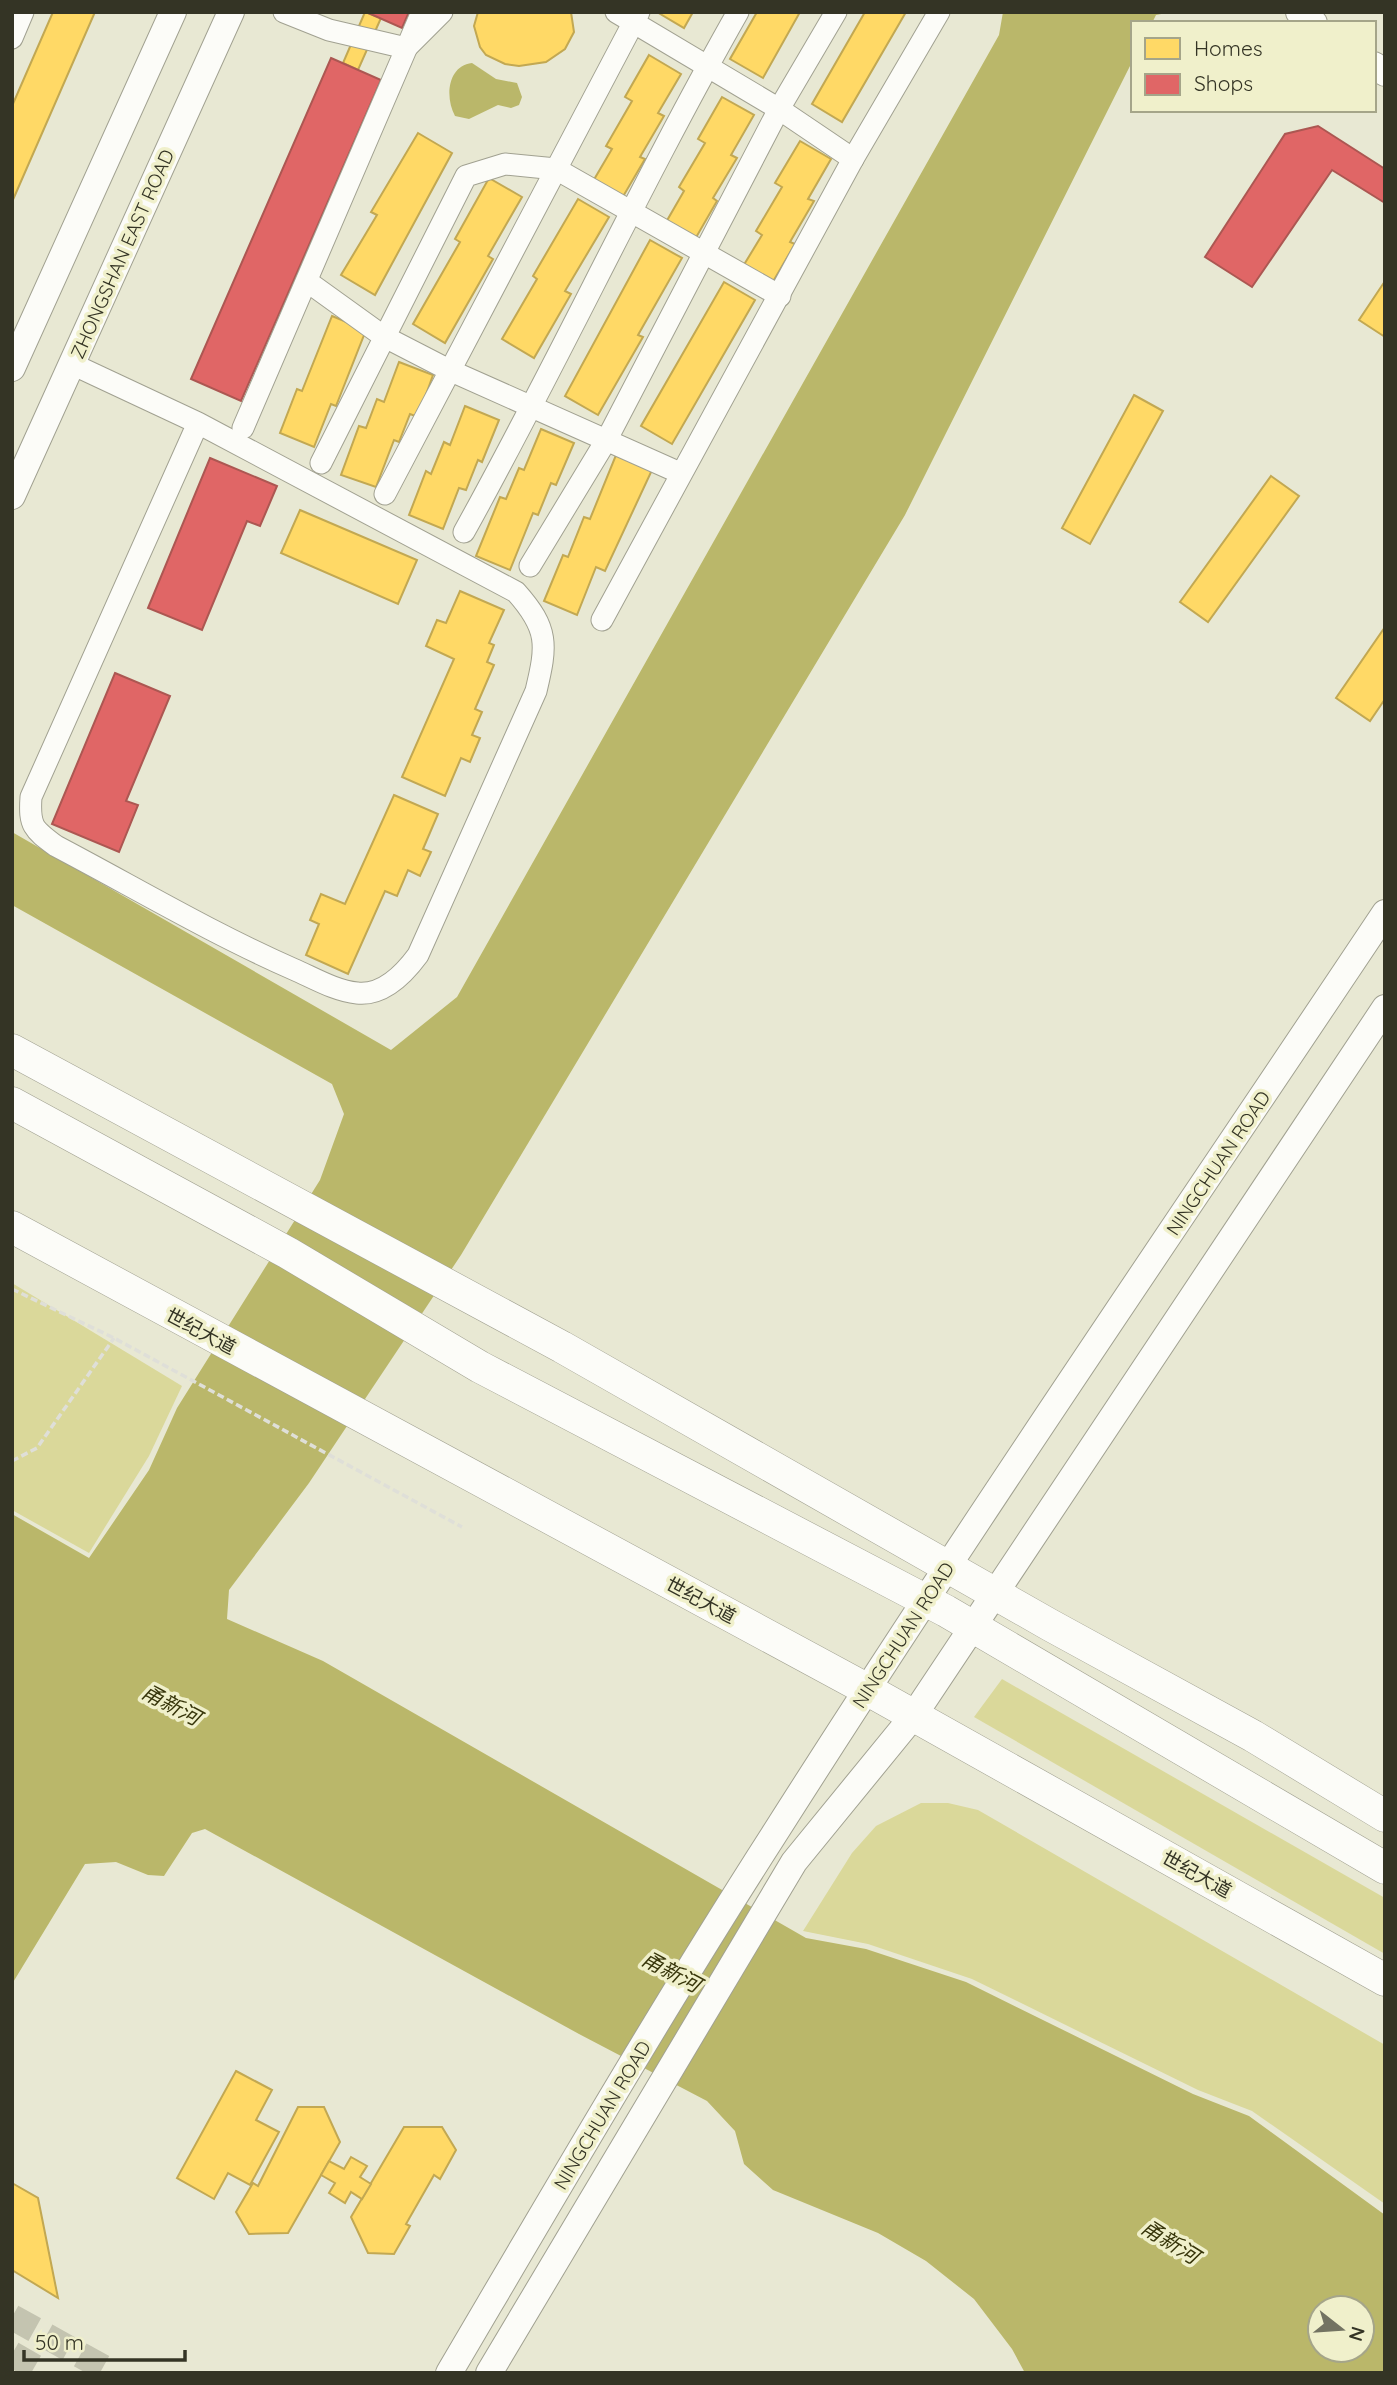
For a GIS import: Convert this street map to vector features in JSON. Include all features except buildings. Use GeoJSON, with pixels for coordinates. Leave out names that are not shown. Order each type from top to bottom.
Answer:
{"type":"FeatureCollection","features":[{"type":"Feature","properties":{"kind":"highway"},"geometry":{"type":"LineString","coordinates":[[12,1050],[562,1347],[947,1567],[1254,1736],[1385,1816]]}},
{"type":"Feature","properties":{"kind":"highway"},"geometry":{"type":"LineString","coordinates":[[12,1102],[288,1253],[480,1367],[974,1627],[1385,1868]]}},
{"type":"Feature","properties":{"kind":"highway","name":"世纪大道"},"geometry":{"type":"LineString","coordinates":[[12,1227],[915,1715],[1385,1980]]}},
{"type":"Feature","properties":{"kind":"main road"},"geometry":{"type":"LineString","coordinates":[[12,369],[173,12]]}},
{"type":"Feature","properties":{"kind":"main road","name":"ZHONGSHAN EAST ROAD"},"geometry":{"type":"LineString","coordinates":[[12,496],[231,12]]}},
{"type":"Feature","properties":{"kind":"main road","name":"NINGCHUAN ROAD"},"geometry":{"type":"LineString","coordinates":[[449,2373],[593,2129],[772,1837],[947,1567],[1385,913]]}},
{"type":"Feature","properties":{"kind":"main road","name":"NINGCHUAN ROAD"},"geometry":{"type":"LineString","coordinates":[[489,2373],[794,1862],[915,1715],[1385,1008]]}},
{"type":"Feature","properties":{"kind":"lane"},"geometry":{"type":"LineString","coordinates":[[12,38],[23,12]]}},
{"type":"Feature","properties":{"kind":"lane"},"geometry":{"type":"LineString","coordinates":[[284,12],[329,30],[406,48]]}},
{"type":"Feature","properties":{"kind":"lane"},"geometry":{"type":"LineString","coordinates":[[243,428],[422,12]]}},
{"type":"Feature","properties":{"kind":"lane"},"geometry":{"type":"LineString","coordinates":[[406,48],[442,12]]}},
{"type":"Feature","properties":{"kind":"lane"},"geometry":{"type":"LineString","coordinates":[[464,532],[532,408],[631,211],[738,12]]}},
{"type":"Feature","properties":{"kind":"lane"},"geometry":{"type":"LineString","coordinates":[[530,566],[607,439],[779,109],[836,12]]}},
{"type":"Feature","properties":{"kind":"lane"},"geometry":{"type":"LineString","coordinates":[[602,620],[853,159],[939,12]]}},
{"type":"Feature","properties":{"kind":"lane"},"geometry":{"type":"LineString","coordinates":[[385,494],[556,169],[629,16],[706,68],[779,109],[853,159]]}},
{"type":"Feature","properties":{"kind":"lane"},"geometry":{"type":"LineString","coordinates":[[321,463],[466,176],[505,164],[556,169],[780,296]]}},
{"type":"Feature","properties":{"kind":"lane"},"geometry":{"type":"LineString","coordinates":[[308,282],[383,336],[449,370],[680,473]]}},
{"type":"Feature","properties":{"kind":"lane"},"geometry":{"type":"LineString","coordinates":[[72,364],[198,423],[516,592],[528,605],[544,637],[545,652],[536,691],[418,955],[404,975],[384,987],[359,994],[331,986],[262,956],[56,846],[38,833],[30,820],[31,797],[198,423]]}},
{"type":"Feature","properties":{"kind":"path"},"geometry":{"type":"LineString","coordinates":[[12,1289],[114,1338],[462,1527]]}},
{"type":"Feature","properties":{"kind":"path"},"geometry":{"type":"LineString","coordinates":[[12,1461],[37,1448],[114,1338]]}},
{"type":"Feature","properties":{"kind":"shaded area"},"geometry":{"type":"Polygon","coordinates":[[[12,1283],[182,1386],[149,1456],[89,1553],[12,1510],[12,1283]]]}},
{"type":"Feature","properties":{"kind":"shaded area"},"geometry":{"type":"Polygon","coordinates":[[[1002,1679],[1385,1898],[1385,1954],[974,1717],[1002,1679]]]}},
{"type":"Feature","properties":{"kind":"shaded area"},"geometry":{"type":"Polygon","coordinates":[[[921,1803],[948,1803],[978,1810],[1385,2045],[1385,2204],[1252,2111],[1198,2090],[972,1979],[868,1944],[803,1931],[852,1853],[876,1826],[921,1803]]]}},
{"type":"Feature","properties":{"kind":"water","name":"甬新河"},"geometry":{"type":"Polygon","coordinates":[[[1003,12],[1172,12],[1156,15],[1153,21],[1131,21],[1131,64],[905,515],[461,1255],[309,1483],[229,1590],[227,1619],[323,1661],[806,1938],[866,1949],[966,1982],[1193,2094],[1249,2116],[1385,2215],[1385,2373],[1025,2373],[1012,2349],[974,2299],[926,2261],[878,2233],[773,2190],[744,2164],[735,2131],[707,2101],[205,1829],[192,1833],[164,1876],[148,1875],[116,1862],[85,1864],[12,1984],[12,1514],[89,1558],[149,1470],[177,1408],[320,1180],[344,1114],[332,1084],[12,905],[12,832],[391,1050],[457,997],[999,35],[1003,12]]]}},
{"type":"Feature","properties":{"kind":"water"},"geometry":{"type":"Polygon","coordinates":[[[472,63],[496,79],[517,83],[522,97],[519,105],[511,108],[498,105],[469,119],[455,116],[450,101],[450,84],[457,70],[472,63]]]}},
{"type":"Feature","properties":{"kind":"tunnel"},"geometry":{"type":"LineString","coordinates":[[12,2317],[113,2373]]}},
{"type":"Feature","properties":{"kind":"tunnel"},"geometry":{"type":"LineString","coordinates":[[12,2354],[45,2373]]}}]}
